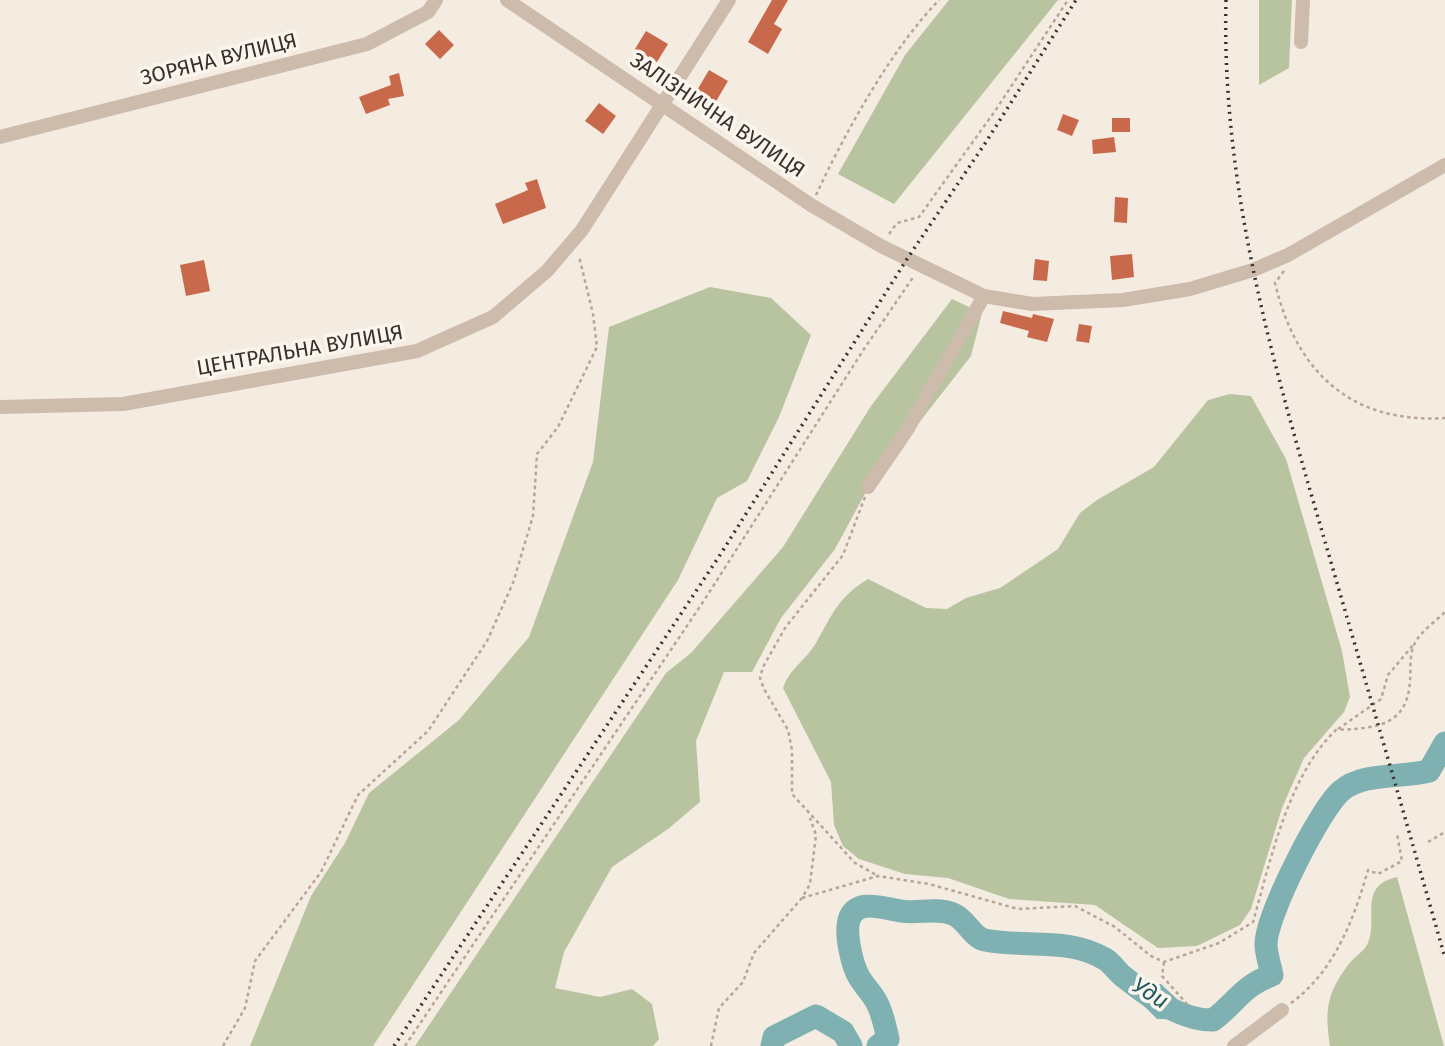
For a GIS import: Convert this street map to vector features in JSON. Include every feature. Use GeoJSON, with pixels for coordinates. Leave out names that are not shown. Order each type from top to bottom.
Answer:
{"type":"FeatureCollection","features":[{"type":"Feature","properties":{"kind":"street","name":"ЗОРЯНА ВУЛИЦЯ"},"geometry":{"type":"LineString","coordinates":[[0,137],[367,44],[428,12],[436,0]]}},
{"type":"Feature","properties":{"kind":"street","name":"ЗАЛІЗНИЧНА ВУЛИЦЯ"},"geometry":{"type":"LineString","coordinates":[[507,0],[664,103],[811,205],[881,246],[984,296],[1032,304],[1123,300],[1190,289],[1253,270],[1288,255],[1445,165]]}},
{"type":"Feature","properties":{"kind":"street","name":"ЦЕНТРАЛЬНА ВУЛИЦЯ"},"geometry":{"type":"LineString","coordinates":[[0,407],[123,404],[416,351],[493,317],[547,271],[582,230],[729,0]]}},
{"type":"Feature","properties":{"kind":"street"},"geometry":{"type":"LineString","coordinates":[[1301,42],[1303,0]]}},
{"type":"Feature","properties":{"kind":"street"},"geometry":{"type":"LineString","coordinates":[[868,488],[908,430],[984,296]]}},
{"type":"Feature","properties":{"kind":"street"},"geometry":{"type":"LineString","coordinates":[[1234,1046],[1282,1010]]}},
{"type":"Feature","properties":{"kind":"path"},"geometry":{"type":"LineString","coordinates":[[811,205],[842,139],[906,43],[939,0]]}},
{"type":"Feature","properties":{"kind":"path"},"geometry":{"type":"LineString","coordinates":[[881,246],[897,223],[919,217],[995,111],[1068,0]]}},
{"type":"Feature","properties":{"kind":"path"},"geometry":{"type":"LineString","coordinates":[[223,1046],[245,1008],[255,961],[321,872],[358,795],[428,731],[487,641],[513,583],[533,516],[537,454],[558,427],[597,346],[593,314],[579,266],[579,238],[582,230]]}},
{"type":"Feature","properties":{"kind":"path"},"geometry":{"type":"LineString","coordinates":[[1288,255],[1285,269],[1275,283],[1280,306],[1308,363],[1353,403],[1388,415],[1416,420],[1445,418]]}},
{"type":"Feature","properties":{"kind":"path"},"geometry":{"type":"LineString","coordinates":[[405,1046],[697,610],[864,349],[922,265]]}},
{"type":"Feature","properties":{"kind":"path"},"geometry":{"type":"LineString","coordinates":[[868,488],[843,555],[785,628],[763,667],[760,678],[788,730],[792,794],[855,863],[878,876],[929,884],[1018,909],[1075,906],[1115,927],[1150,956],[1164,961],[1219,943],[1252,922],[1296,787],[1320,746],[1336,730],[1381,699],[1388,675],[1445,612]]}},
{"type":"Feature","properties":{"kind":"path"},"geometry":{"type":"LineString","coordinates":[[1336,730],[1370,730],[1388,723],[1401,711],[1410,687],[1414,644]]}},
{"type":"Feature","properties":{"kind":"path"},"geometry":{"type":"LineString","coordinates":[[711,1046],[719,1008],[743,982],[754,953],[802,898],[814,866],[816,835],[808,814]]}},
{"type":"Feature","properties":{"kind":"path"},"geometry":{"type":"LineString","coordinates":[[1428,842],[1445,832]]}},
{"type":"Feature","properties":{"kind":"path"},"geometry":{"type":"LineString","coordinates":[[1282,1010],[1314,984],[1332,956],[1355,913],[1368,870],[1378,874],[1402,861],[1397,834]]}},
{"type":"Feature","properties":{"kind":"path"},"geometry":{"type":"LineString","coordinates":[[802,898],[878,876]]}},
{"type":"Feature","properties":{"kind":"path"},"geometry":{"type":"LineString","coordinates":[[1164,961],[1162,976],[1187,1004]]}},
{"type":"Feature","properties":{"kind":"green space"},"geometry":{"type":"Polygon","coordinates":[[[949,0],[1058,0],[894,204],[838,174],[905,55],[949,0]]]}},
{"type":"Feature","properties":{"kind":"green space"},"geometry":{"type":"Polygon","coordinates":[[[1259,0],[1292,0],[1289,68],[1259,85],[1259,0]]]}},
{"type":"Feature","properties":{"kind":"green space"},"geometry":{"type":"Polygon","coordinates":[[[710,287],[771,298],[811,335],[779,417],[747,481],[717,498],[678,580],[373,1046],[250,1046],[311,896],[345,843],[369,793],[459,720],[529,637],[593,462],[609,327],[710,287]]]}},
{"type":"Feature","properties":{"kind":"green space"},"geometry":{"type":"Polygon","coordinates":[[[952,299],[982,313],[971,356],[868,488],[835,549],[781,618],[752,672],[724,672],[696,741],[700,802],[668,829],[612,867],[564,952],[555,988],[600,997],[632,989],[652,1004],[659,1039],[653,1046],[415,1046],[666,673],[691,653],[783,547],[871,406],[952,299]]]}},
{"type":"Feature","properties":{"kind":"green space"},"geometry":{"type":"Polygon","coordinates":[[[1230,394],[1251,396],[1286,459],[1342,651],[1350,697],[1344,712],[1304,758],[1282,808],[1251,909],[1240,925],[1197,946],[1158,948],[1095,905],[1009,899],[948,878],[905,874],[859,859],[843,846],[834,825],[831,782],[783,688],[843,600],[868,579],[926,608],[947,609],[966,598],[1000,588],[1058,549],[1080,513],[1154,467],[1208,400],[1230,394]]]}},
{"type":"Feature","properties":{"kind":"green space"},"geometry":{"type":"Polygon","coordinates":[[[1397,877],[1444,1046],[1330,1046],[1328,1012],[1331,994],[1348,965],[1367,945],[1373,896],[1377,888],[1397,877]]]}},
{"type":"Feature","properties":{"kind":"water"},"geometry":{"type":"Polygon","coordinates":[[[1161,984],[1199,1020],[1157,1019],[1144,1006],[1139,987],[1161,984]]]}},
{"type":"Feature","properties":{"kind":"building"},"geometry":{"type":"Polygon","coordinates":[[[772,0],[788,0],[774,24],[782,29],[768,54],[748,42],[772,0]]]}},
{"type":"Feature","properties":{"kind":"building"},"geometry":{"type":"Polygon","coordinates":[[[439,30],[454,45],[440,59],[425,44],[439,30]]]}},
{"type":"Feature","properties":{"kind":"building"},"geometry":{"type":"Polygon","coordinates":[[[646,31],[668,44],[657,62],[635,49],[646,31]]]}},
{"type":"Feature","properties":{"kind":"building"},"geometry":{"type":"Polygon","coordinates":[[[709,70],[728,81],[715,103],[696,92],[709,70]]]}},
{"type":"Feature","properties":{"kind":"building"},"geometry":{"type":"Polygon","coordinates":[[[399,73],[404,96],[388,99],[390,105],[366,114],[359,97],[391,85],[389,76],[399,73]]]}},
{"type":"Feature","properties":{"kind":"building"},"geometry":{"type":"Polygon","coordinates":[[[599,103],[616,116],[603,134],[585,121],[599,103]]]}},
{"type":"Feature","properties":{"kind":"building"},"geometry":{"type":"Polygon","coordinates":[[[1063,114],[1079,120],[1072,136],[1057,130],[1063,114]]]}},
{"type":"Feature","properties":{"kind":"building"},"geometry":{"type":"Polygon","coordinates":[[[1112,118],[1130,118],[1130,132],[1112,132],[1112,118]]]}},
{"type":"Feature","properties":{"kind":"building"},"geometry":{"type":"Polygon","coordinates":[[[1114,137],[1116,152],[1093,154],[1092,140],[1114,137]]]}},
{"type":"Feature","properties":{"kind":"building"},"geometry":{"type":"Polygon","coordinates":[[[537,179],[546,208],[503,224],[495,204],[528,190],[525,183],[537,179]]]}},
{"type":"Feature","properties":{"kind":"building"},"geometry":{"type":"Polygon","coordinates":[[[1115,197],[1128,198],[1127,223],[1114,222],[1115,197]]]}},
{"type":"Feature","properties":{"kind":"building"},"geometry":{"type":"Polygon","coordinates":[[[1132,254],[1134,277],[1112,280],[1110,256],[1132,254]]]}},
{"type":"Feature","properties":{"kind":"building"},"geometry":{"type":"Polygon","coordinates":[[[1035,259],[1049,261],[1047,281],[1033,280],[1035,259]]]}},
{"type":"Feature","properties":{"kind":"building"},"geometry":{"type":"Polygon","coordinates":[[[204,260],[210,291],[186,296],[180,265],[204,260]]]}},
{"type":"Feature","properties":{"kind":"building"},"geometry":{"type":"Polygon","coordinates":[[[1003,311],[1032,318],[1033,314],[1054,319],[1047,342],[1027,337],[1029,331],[1000,323],[1003,311]]]}},
{"type":"Feature","properties":{"kind":"building"},"geometry":{"type":"Polygon","coordinates":[[[1079,324],[1092,326],[1089,343],[1076,341],[1079,324]]]}},
{"type":"Feature","properties":{"kind":"waterway","name":"Уди"},"geometry":{"type":"LineString","coordinates":[[878,1046],[888,1039],[884,1021],[875,1000],[856,972],[848,926],[853,913],[872,906],[907,912],[947,912],[958,916],[977,936],[985,940],[1061,945],[1091,952],[1108,961],[1121,975],[1166,1006],[1189,1016],[1213,1020],[1246,990],[1272,975],[1266,944],[1275,911],[1308,840],[1341,791],[1371,778],[1429,771],[1445,743]]}},
{"type":"Feature","properties":{"kind":"waterway","name":"Уди"},"geometry":{"type":"LineString","coordinates":[[772,1046],[774,1037],[816,1016],[843,1032],[851,1046]]}},
{"type":"Feature","properties":{"kind":"railway"},"geometry":{"type":"LineString","coordinates":[[394,1046],[720,555],[907,259],[986,142],[1076,0]]}},
{"type":"Feature","properties":{"kind":"railway"},"geometry":{"type":"LineString","coordinates":[[1226,0],[1232,139],[1242,208],[1270,344],[1445,958]]}}]}
